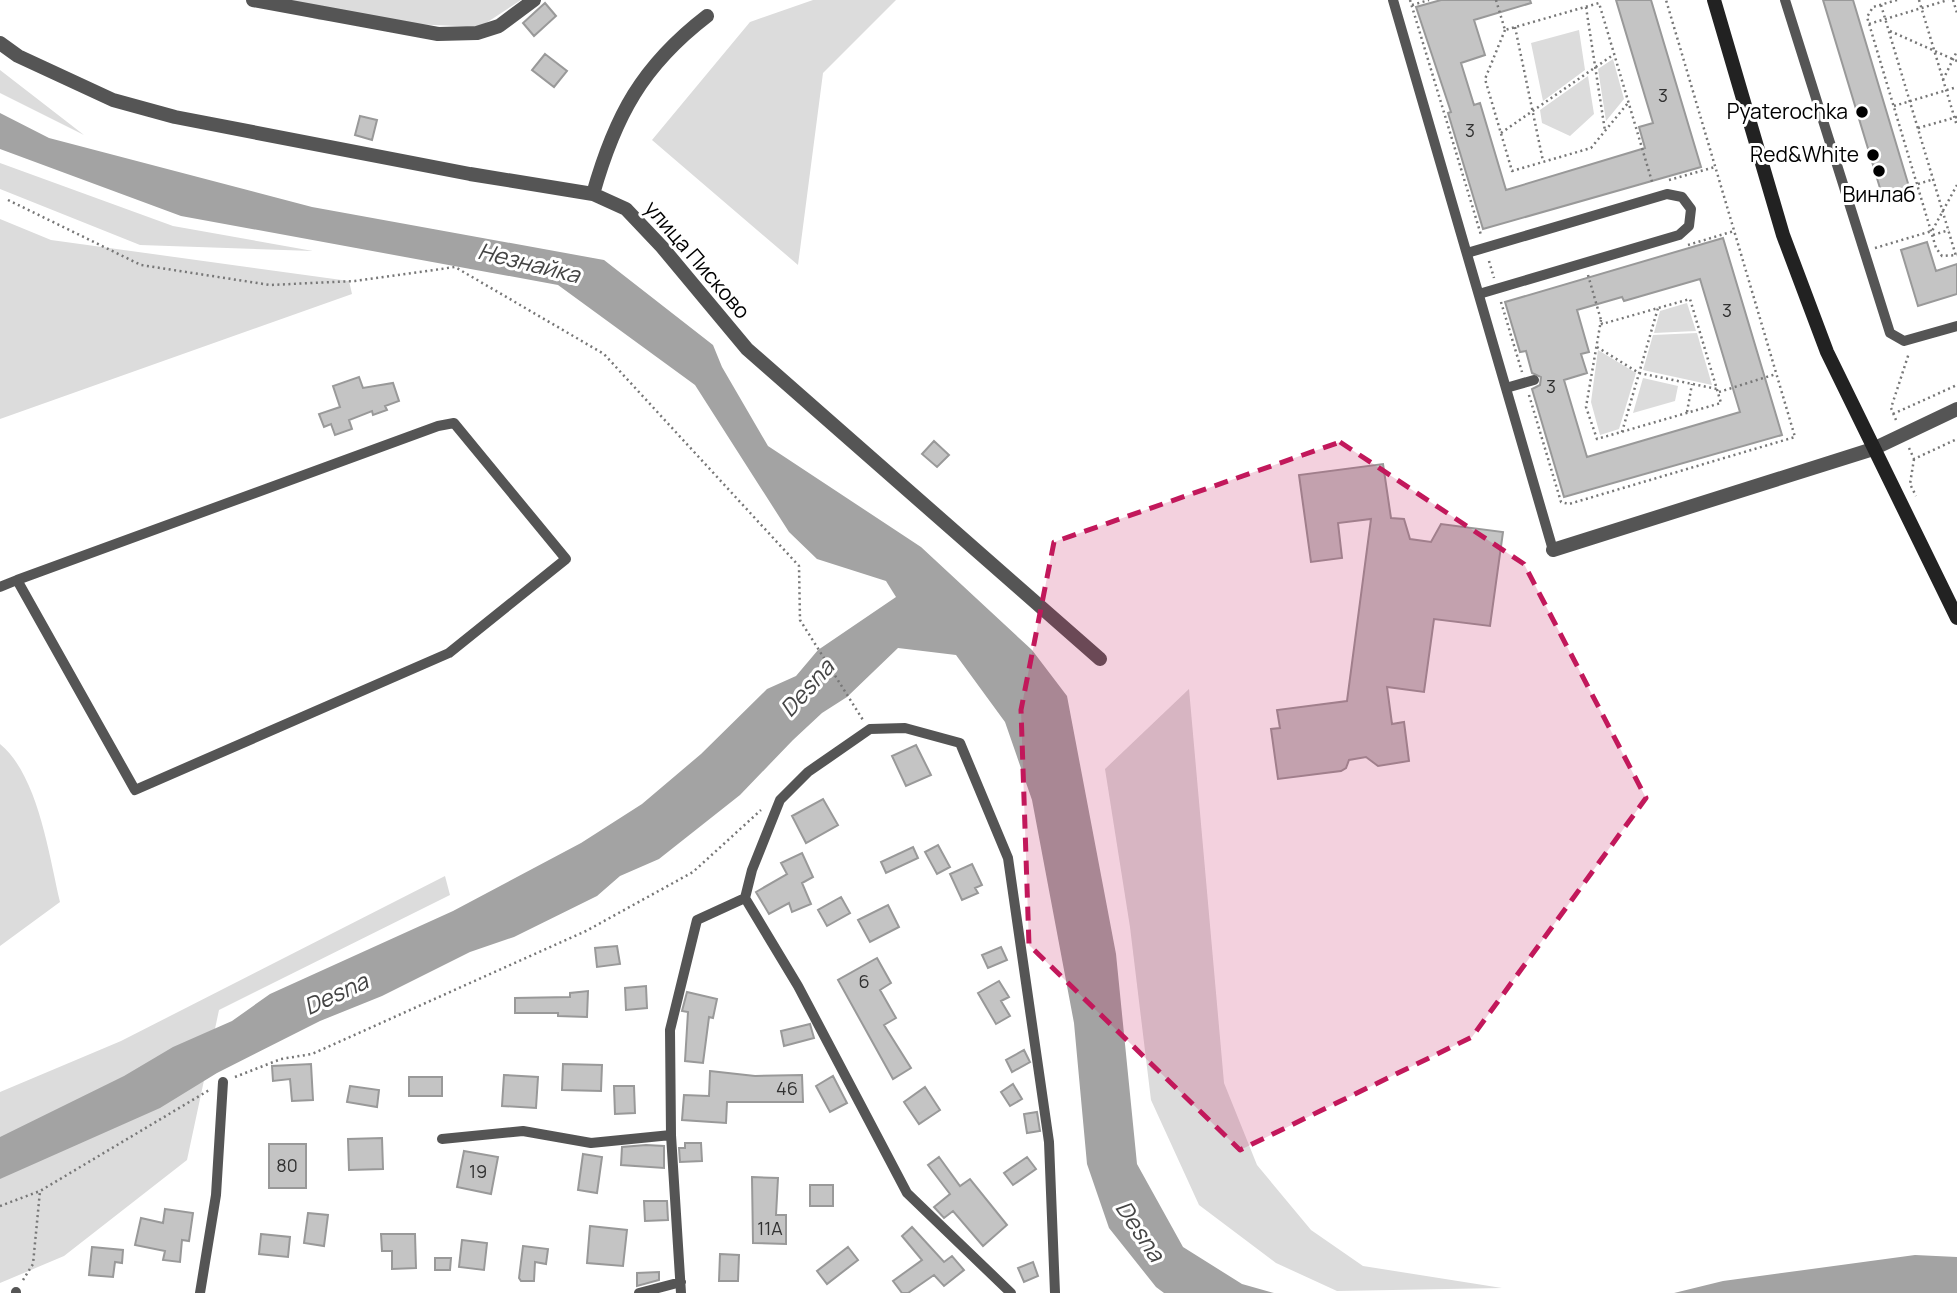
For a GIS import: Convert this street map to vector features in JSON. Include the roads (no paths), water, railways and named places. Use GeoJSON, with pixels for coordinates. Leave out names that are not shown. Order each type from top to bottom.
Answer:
{"type":"FeatureCollection","features":[{"type":"Feature","properties":{"kind":"street"},"geometry":{"type":"LineString","coordinates":[[253,0],[438,34],[477,33],[499,26],[534,0]]}},
{"type":"Feature","properties":{"kind":"street"},"geometry":{"type":"LineString","coordinates":[[1714,0],[1783,235],[1827,352],[1957,618]]}},
{"type":"Feature","properties":{"kind":"street"},"geometry":{"type":"LineString","coordinates":[[593,194],[609,139],[644,77],[686,32],[707,16]]}},
{"type":"Feature","properties":{"kind":"street","name":"улица Писково"},"geometry":{"type":"LineString","coordinates":[[0,43],[18,56],[113,100],[175,117],[470,174],[593,194],[626,209],[662,247],[747,349],[1100,659]]}},
{"type":"Feature","properties":{"kind":"street"},"geometry":{"type":"LineString","coordinates":[[1553,550],[1873,449],[1957,410]]}},
{"type":"Feature","properties":{"kind":"lane"},"geometry":{"type":"LineString","coordinates":[[1393,0],[1553,550]]}},
{"type":"Feature","properties":{"kind":"lane"},"geometry":{"type":"LineString","coordinates":[[1785,0],[1889,333],[1896,339],[1913,340],[1957,326]]}},
{"type":"Feature","properties":{"kind":"lane"},"geometry":{"type":"LineString","coordinates":[[1467,253],[1667,194],[1682,197],[1691,209],[1689,226],[1679,235],[1479,295]]}},
{"type":"Feature","properties":{"kind":"lane"},"geometry":{"type":"LineString","coordinates":[[1506,388],[1530,381]]}},
{"type":"Feature","properties":{"kind":"lane"},"geometry":{"type":"LineString","coordinates":[[0,587],[18,580],[454,423],[566,559],[449,653],[135,790],[18,580]]}},
{"type":"Feature","properties":{"kind":"lane"},"geometry":{"type":"LineString","coordinates":[[1011,1293],[908,1193],[798,986],[746,898],[752,870],[780,800],[807,772],[870,729],[905,728],[960,743],[1008,858],[1049,1142],[1055,1293]]}},
{"type":"Feature","properties":{"kind":"lane"},"geometry":{"type":"LineString","coordinates":[[639,1293],[681,1288],[671,1135],[670,1030],[697,920],[746,898]]}},
{"type":"Feature","properties":{"kind":"lane"},"geometry":{"type":"LineString","coordinates":[[200,1293],[216,1195],[223,1082]]}},
{"type":"Feature","properties":{"kind":"lane"},"geometry":{"type":"LineString","coordinates":[[442,1139],[523,1131],[591,1143],[671,1135]]}},
{"type":"Feature","properties":{"kind":"water"},"geometry":{"type":"Polygon","coordinates":[[[0,113],[49,138],[312,207],[604,260],[713,345],[722,367],[768,446],[921,547],[1032,650],[1067,696],[1116,954],[1137,1164],[1183,1247],[1242,1284],[1274,1293],[1164,1293],[1156,1287],[1109,1228],[1087,1164],[1074,1023],[1032,800],[1005,722],[956,655],[898,648],[847,697],[822,713],[740,795],[659,859],[620,876],[597,896],[514,937],[470,952],[382,996],[320,1021],[217,1073],[160,1108],[0,1179],[0,1137],[124,1076],[173,1047],[232,1021],[270,994],[453,911],[581,843],[642,804],[701,754],[767,689],[796,676],[818,650],[896,597],[886,581],[817,559],[789,532],[695,385],[558,285],[181,216],[0,149],[0,113]]]}},
{"type":"Feature","properties":{"kind":"water"},"geometry":{"type":"Polygon","coordinates":[[[1915,1255],[1957,1257],[1957,1293],[1674,1293],[1723,1281],[1915,1255]]]}},
{"type":"Feature","properties":{"kind":"place","name":"Pyaterochka"},"geometry":{"type":"Point","coordinates":[1862,112]}},
{"type":"Feature","properties":{"kind":"place","name":"Red&White"},"geometry":{"type":"Point","coordinates":[1873,155]}},
{"type":"Feature","properties":{"kind":"place","name":"Винлаб"},"geometry":{"type":"Point","coordinates":[1879,171]}},
{"type":"Feature","properties":{"kind":"water label","name":"Незнайка"},"geometry":{"type":"Point","coordinates":[529,263]}},
{"type":"Feature","properties":{"kind":"water label","name":"Desna"},"geometry":{"type":"Point","coordinates":[807,688]}},
{"type":"Feature","properties":{"kind":"water label","name":"Desna"},"geometry":{"type":"Point","coordinates":[336,994]}},
{"type":"Feature","properties":{"kind":"water label","name":"Desna"},"geometry":{"type":"Point","coordinates":[1140,1231]}}]}
